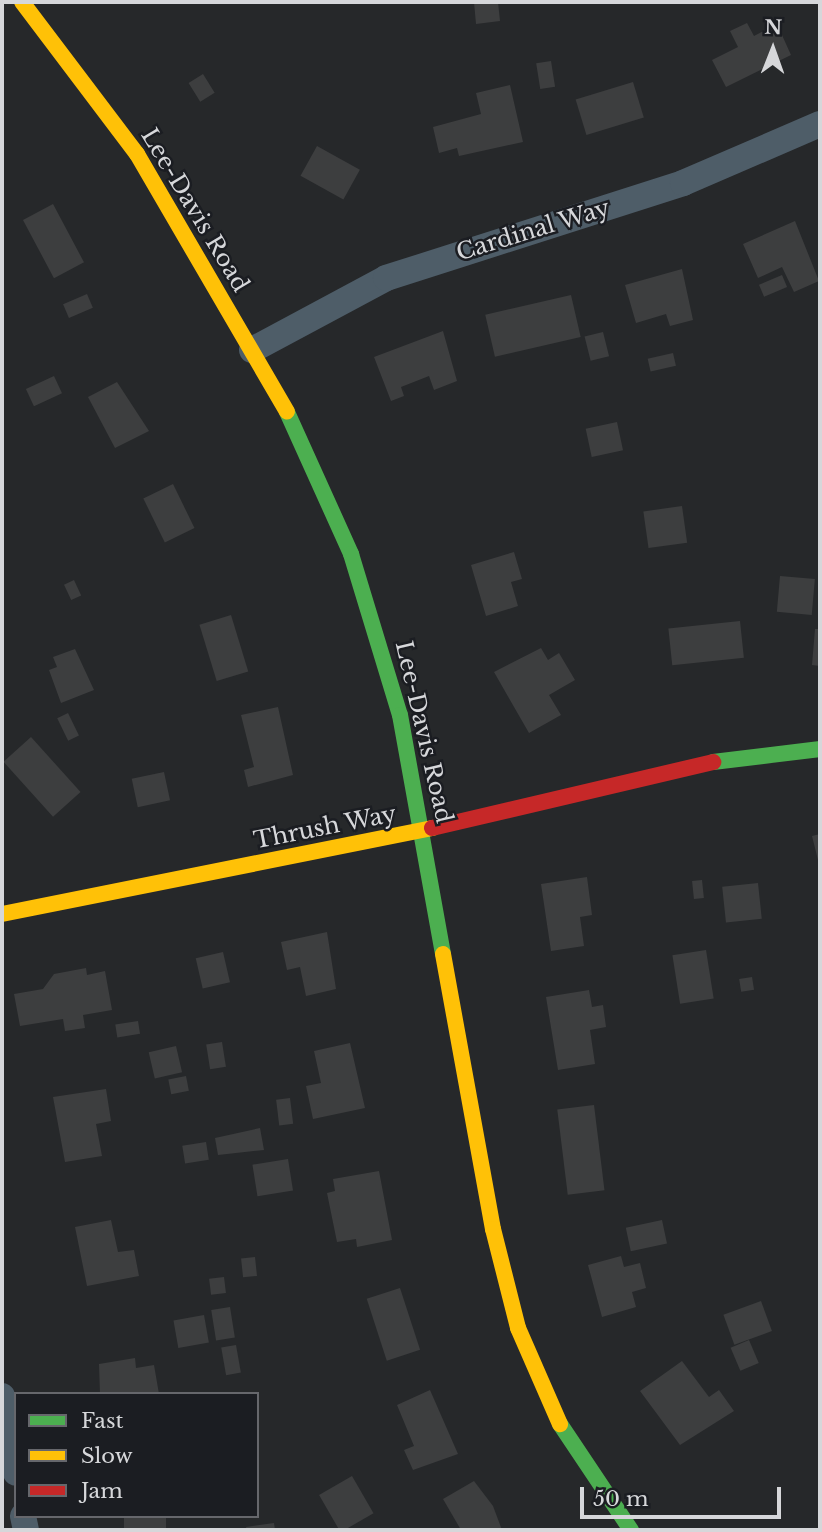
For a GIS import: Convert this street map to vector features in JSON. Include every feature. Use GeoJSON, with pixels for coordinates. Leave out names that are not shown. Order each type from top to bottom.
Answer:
{"type":"FeatureCollection","features":[{"type":"Feature","properties":{"kind":"main road","name":"Lee-Davis Road"},"geometry":{"type":"LineString","coordinates":[[22,2],[108,110],[252,349],[351,554],[381,641],[424,830],[493,1229],[518,1328],[565,1434],[631,1530]]}},
{"type":"Feature","properties":{"kind":"main road","name":"Thrush Way"},"geometry":{"type":"LineString","coordinates":[[2,914],[424,830],[757,752],[820,749]]}},
{"type":"Feature","properties":{"kind":"street","name":"Cardinal Way"},"geometry":{"type":"LineString","coordinates":[[252,349],[386,278],[683,183],[820,124]]}},
{"type":"Feature","properties":{"kind":"street"},"geometry":{"type":"LineString","coordinates":[[2,1396],[14,1462]]}},
{"type":"Feature","properties":{"kind":"building"},"geometry":{"type":"Polygon","coordinates":[[[474,2],[498,2],[500,21],[476,24],[474,2]]]}},
{"type":"Feature","properties":{"kind":"building"},"geometry":{"type":"Polygon","coordinates":[[[747,23],[754,36],[777,24],[791,55],[726,87],[712,60],[738,47],[730,31],[747,23]]]}},
{"type":"Feature","properties":{"kind":"building"},"geometry":{"type":"Polygon","coordinates":[[[551,61],[555,87],[540,89],[536,63],[551,61]]]}},
{"type":"Feature","properties":{"kind":"building"},"geometry":{"type":"Polygon","coordinates":[[[203,74],[215,93],[200,102],[189,83],[203,74]]]}},
{"type":"Feature","properties":{"kind":"building"},"geometry":{"type":"Polygon","coordinates":[[[633,82],[644,117],[586,135],[576,100],[633,82]]]}},
{"type":"Feature","properties":{"kind":"building"},"geometry":{"type":"Polygon","coordinates":[[[510,85],[523,142],[459,156],[457,148],[439,153],[433,127],[481,114],[476,93],[510,85]]]}},
{"type":"Feature","properties":{"kind":"building"},"geometry":{"type":"Polygon","coordinates":[[[317,146],[360,170],[343,199],[301,176],[317,146]]]}},
{"type":"Feature","properties":{"kind":"building"},"geometry":{"type":"Polygon","coordinates":[[[53,204],[84,262],[54,278],[23,220],[53,204]]]}},
{"type":"Feature","properties":{"kind":"building"},"geometry":{"type":"Polygon","coordinates":[[[795,221],[819,281],[794,292],[782,267],[758,278],[743,244],[795,221]]]}},
{"type":"Feature","properties":{"kind":"building"},"geometry":{"type":"Polygon","coordinates":[[[682,269],[693,320],[670,326],[666,314],[636,323],[625,285],[682,269]]]}},
{"type":"Feature","properties":{"kind":"building"},"geometry":{"type":"Polygon","coordinates":[[[782,275],[787,287],[764,297],[759,285],[782,275]]]}},
{"type":"Feature","properties":{"kind":"building"},"geometry":{"type":"Polygon","coordinates":[[[87,294],[93,308],[69,318],[63,304],[87,294]]]}},
{"type":"Feature","properties":{"kind":"building"},"geometry":{"type":"Polygon","coordinates":[[[571,295],[581,337],[495,357],[485,315],[571,295]]]}},
{"type":"Feature","properties":{"kind":"building"},"geometry":{"type":"Polygon","coordinates":[[[443,331],[457,381],[434,390],[429,376],[401,387],[404,396],[391,401],[374,357],[443,331]]]}},
{"type":"Feature","properties":{"kind":"building"},"geometry":{"type":"Polygon","coordinates":[[[603,332],[609,356],[591,361],[585,337],[603,332]]]}},
{"type":"Feature","properties":{"kind":"building"},"geometry":{"type":"Polygon","coordinates":[[[673,353],[676,366],[651,372],[648,359],[673,353]]]}},
{"type":"Feature","properties":{"kind":"building"},"geometry":{"type":"Polygon","coordinates":[[[54,376],[62,393],[34,406],[26,389],[54,376]]]}},
{"type":"Feature","properties":{"kind":"building"},"geometry":{"type":"Polygon","coordinates":[[[117,382],[149,431],[115,448],[88,397],[117,382]]]}},
{"type":"Feature","properties":{"kind":"building"},"geometry":{"type":"Polygon","coordinates":[[[617,422],[623,450],[592,457],[586,429],[617,422]]]}},
{"type":"Feature","properties":{"kind":"building"},"geometry":{"type":"Polygon","coordinates":[[[173,484],[194,528],[165,543],[143,498],[173,484]]]}},
{"type":"Feature","properties":{"kind":"building"},"geometry":{"type":"Polygon","coordinates":[[[682,506],[687,543],[649,548],[643,511],[682,506]]]}},
{"type":"Feature","properties":{"kind":"building"},"geometry":{"type":"Polygon","coordinates":[[[514,552],[522,579],[511,582],[518,606],[486,616],[471,565],[514,552]]]}},
{"type":"Feature","properties":{"kind":"building"},"geometry":{"type":"Polygon","coordinates":[[[780,576],[815,579],[812,615],[777,612],[780,576]]]}},
{"type":"Feature","properties":{"kind":"building"},"geometry":{"type":"Polygon","coordinates":[[[74,580],[81,595],[71,600],[64,585],[74,580]]]}},
{"type":"Feature","properties":{"kind":"building"},"geometry":{"type":"Polygon","coordinates":[[[231,615],[248,671],[217,681],[199,625],[231,615]]]}},
{"type":"Feature","properties":{"kind":"building"},"geometry":{"type":"Polygon","coordinates":[[[740,621],[744,658],[672,665],[668,629],[740,621]]]}},
{"type":"Feature","properties":{"kind":"building"},"geometry":{"type":"Polygon","coordinates":[[[815,629],[820,629],[820,666],[812,665],[815,629]]]}},
{"type":"Feature","properties":{"kind":"building"},"geometry":{"type":"Polygon","coordinates":[[[541,648],[548,660],[559,653],[575,680],[549,695],[561,715],[529,733],[494,672],[541,648]]]}},
{"type":"Feature","properties":{"kind":"building"},"geometry":{"type":"Polygon","coordinates":[[[75,649],[94,690],[61,703],[49,670],[57,667],[53,657],[75,649]]]}},
{"type":"Feature","properties":{"kind":"building"},"geometry":{"type":"Polygon","coordinates":[[[278,707],[293,775],[248,787],[244,770],[254,767],[241,715],[278,707]]]}},
{"type":"Feature","properties":{"kind":"building"},"geometry":{"type":"Polygon","coordinates":[[[68,713],[79,735],[68,741],[57,718],[68,713]]]}},
{"type":"Feature","properties":{"kind":"building"},"geometry":{"type":"Polygon","coordinates":[[[31,737],[81,792],[53,817],[4,762],[31,737]]]}},
{"type":"Feature","properties":{"kind":"building"},"geometry":{"type":"Polygon","coordinates":[[[164,772],[170,800],[138,807],[132,779],[164,772]]]}},
{"type":"Feature","properties":{"kind":"building"},"geometry":{"type":"Polygon","coordinates":[[[820,834],[820,864],[819,864],[812,836],[820,834]]]}},
{"type":"Feature","properties":{"kind":"building"},"geometry":{"type":"Polygon","coordinates":[[[587,877],[592,915],[580,917],[584,946],[551,951],[541,884],[587,877]]]}},
{"type":"Feature","properties":{"kind":"building"},"geometry":{"type":"Polygon","coordinates":[[[702,880],[704,898],[694,899],[692,881],[702,880]]]}},
{"type":"Feature","properties":{"kind":"building"},"geometry":{"type":"Polygon","coordinates":[[[758,883],[762,919],[726,923],[722,887],[758,883]]]}},
{"type":"Feature","properties":{"kind":"building"},"geometry":{"type":"Polygon","coordinates":[[[327,932],[336,989],[306,996],[300,967],[287,970],[281,942],[327,932]]]}},
{"type":"Feature","properties":{"kind":"building"},"geometry":{"type":"Polygon","coordinates":[[[706,950],[714,998],[680,1004],[672,955],[706,950]]]}},
{"type":"Feature","properties":{"kind":"building"},"geometry":{"type":"Polygon","coordinates":[[[223,952],[230,982],[203,989],[196,958],[223,952]]]}},
{"type":"Feature","properties":{"kind":"building"},"geometry":{"type":"Polygon","coordinates":[[[86,968],[87,975],[105,971],[112,1010],[83,1015],[85,1028],[65,1031],[63,1019],[20,1026],[14,994],[43,989],[54,974],[86,968]]]}},
{"type":"Feature","properties":{"kind":"building"},"geometry":{"type":"Polygon","coordinates":[[[752,977],[754,990],[741,992],[739,979],[752,977]]]}},
{"type":"Feature","properties":{"kind":"building"},"geometry":{"type":"Polygon","coordinates":[[[589,990],[592,1007],[603,1005],[606,1027],[590,1030],[595,1064],[558,1070],[546,997],[589,990]]]}},
{"type":"Feature","properties":{"kind":"building"},"geometry":{"type":"Polygon","coordinates":[[[138,1021],[140,1034],[117,1037],[115,1025],[138,1021]]]}},
{"type":"Feature","properties":{"kind":"building"},"geometry":{"type":"Polygon","coordinates":[[[222,1042],[226,1067],[210,1069],[206,1045],[222,1042]]]}},
{"type":"Feature","properties":{"kind":"building"},"geometry":{"type":"Polygon","coordinates":[[[350,1043],[365,1108],[313,1119],[306,1086],[321,1083],[314,1051],[350,1043]]]}},
{"type":"Feature","properties":{"kind":"building"},"geometry":{"type":"Polygon","coordinates":[[[176,1046],[182,1072],[155,1079],[149,1052],[176,1046]]]}},
{"type":"Feature","properties":{"kind":"building"},"geometry":{"type":"Polygon","coordinates":[[[186,1076],[189,1091],[171,1094],[168,1079],[186,1076]]]}},
{"type":"Feature","properties":{"kind":"building"},"geometry":{"type":"Polygon","coordinates":[[[106,1089],[111,1121],[96,1124],[102,1156],[65,1162],[53,1097],[106,1089]]]}},
{"type":"Feature","properties":{"kind":"building"},"geometry":{"type":"Polygon","coordinates":[[[290,1098],[293,1124],[279,1126],[276,1100],[290,1098]]]}},
{"type":"Feature","properties":{"kind":"building"},"geometry":{"type":"Polygon","coordinates":[[[594,1105],[604,1190],[568,1195],[557,1110],[594,1105]]]}},
{"type":"Feature","properties":{"kind":"building"},"geometry":{"type":"Polygon","coordinates":[[[260,1128],[264,1150],[218,1155],[215,1138],[260,1128]]]}},
{"type":"Feature","properties":{"kind":"building"},"geometry":{"type":"Polygon","coordinates":[[[206,1142],[209,1160],[185,1164],[182,1146],[206,1142]]]}},
{"type":"Feature","properties":{"kind":"building"},"geometry":{"type":"Polygon","coordinates":[[[288,1159],[293,1191],[257,1196],[252,1165],[288,1159]]]}},
{"type":"Feature","properties":{"kind":"building"},"geometry":{"type":"Polygon","coordinates":[[[379,1171],[392,1240],[357,1247],[356,1239],[337,1242],[327,1193],[335,1191],[333,1179],[379,1171]]]}},
{"type":"Feature","properties":{"kind":"building"},"geometry":{"type":"Polygon","coordinates":[[[111,1220],[118,1252],[134,1250],[139,1276],[87,1286],[75,1227],[111,1220]]]}},
{"type":"Feature","properties":{"kind":"building"},"geometry":{"type":"Polygon","coordinates":[[[662,1220],[667,1243],[631,1251],[626,1228],[662,1220]]]}},
{"type":"Feature","properties":{"kind":"building"},"geometry":{"type":"Polygon","coordinates":[[[621,1256],[624,1267],[640,1263],[646,1288],[632,1292],[636,1307],[602,1317],[588,1265],[621,1256]]]}},
{"type":"Feature","properties":{"kind":"building"},"geometry":{"type":"Polygon","coordinates":[[[255,1257],[257,1276],[243,1277],[241,1258],[255,1257]]]}},
{"type":"Feature","properties":{"kind":"building"},"geometry":{"type":"Polygon","coordinates":[[[224,1277],[226,1293],[211,1295],[209,1279],[224,1277]]]}},
{"type":"Feature","properties":{"kind":"building"},"geometry":{"type":"Polygon","coordinates":[[[400,1288],[420,1350],[387,1361],[367,1299],[400,1288]]]}},
{"type":"Feature","properties":{"kind":"building"},"geometry":{"type":"Polygon","coordinates":[[[761,1301],[772,1331],[734,1345],[723,1315],[761,1301]]]}},
{"type":"Feature","properties":{"kind":"building"},"geometry":{"type":"Polygon","coordinates":[[[230,1307],[235,1338],[216,1341],[211,1310],[230,1307]]]}},
{"type":"Feature","properties":{"kind":"building"},"geometry":{"type":"Polygon","coordinates":[[[204,1315],[209,1343],[178,1348],[173,1320],[204,1315]]]}},
{"type":"Feature","properties":{"kind":"building"},"geometry":{"type":"Polygon","coordinates":[[[749,1340],[759,1363],[740,1371],[731,1348],[749,1340]]]}},
{"type":"Feature","properties":{"kind":"building"},"geometry":{"type":"Polygon","coordinates":[[[236,1345],[241,1373],[226,1375],[221,1348],[236,1345]]]}},
{"type":"Feature","properties":{"kind":"building"},"geometry":{"type":"Polygon","coordinates":[[[135,1358],[136,1368],[154,1365],[159,1392],[100,1392],[99,1364],[135,1358]]]}},
{"type":"Feature","properties":{"kind":"building"},"geometry":{"type":"Polygon","coordinates":[[[682,1361],[709,1397],[719,1390],[734,1411],[680,1445],[640,1391],[682,1361]]]}},
{"type":"Feature","properties":{"kind":"building"},"geometry":{"type":"Polygon","coordinates":[[[430,1390],[458,1454],[413,1470],[404,1450],[414,1446],[397,1405],[430,1390]]]}},
{"type":"Feature","properties":{"kind":"building"},"geometry":{"type":"Polygon","coordinates":[[[352,1476],[374,1513],[344,1530],[339,1530],[319,1495],[352,1476]]]}},
{"type":"Feature","properties":{"kind":"building"},"geometry":{"type":"Polygon","coordinates":[[[474,1481],[493,1506],[502,1530],[461,1530],[443,1499],[474,1481]]]}},
{"type":"Feature","properties":{"kind":"building"},"geometry":{"type":"Polygon","coordinates":[[[124,1518],[166,1518],[166,1530],[124,1530],[124,1518]]]}},
{"type":"Feature","properties":{"kind":"building"},"geometry":{"type":"Polygon","coordinates":[[[274,1523],[275,1530],[247,1530],[246,1527],[274,1523]]]}},
{"type":"Feature","properties":{"kind":"traffic: fast"},"geometry":{"type":"LineString","coordinates":[[287,412],[351,554],[400,715],[443,954]]}},
{"type":"Feature","properties":{"kind":"traffic: fast"},"geometry":{"type":"LineString","coordinates":[[713,762],[820,749]]}},
{"type":"Feature","properties":{"kind":"traffic: fast"},"geometry":{"type":"LineString","coordinates":[[560,1424],[631,1530]]}},
{"type":"Feature","properties":{"kind":"traffic: slow"},"geometry":{"type":"LineString","coordinates":[[22,2],[137,154],[287,412]]}},
{"type":"Feature","properties":{"kind":"traffic: slow"},"geometry":{"type":"LineString","coordinates":[[2,914],[432,828]]}},
{"type":"Feature","properties":{"kind":"traffic: slow"},"geometry":{"type":"LineString","coordinates":[[443,954],[493,1229],[518,1328],[560,1424]]}},
{"type":"Feature","properties":{"kind":"traffic: jam"},"geometry":{"type":"LineString","coordinates":[[432,828],[713,762]]}}]}
